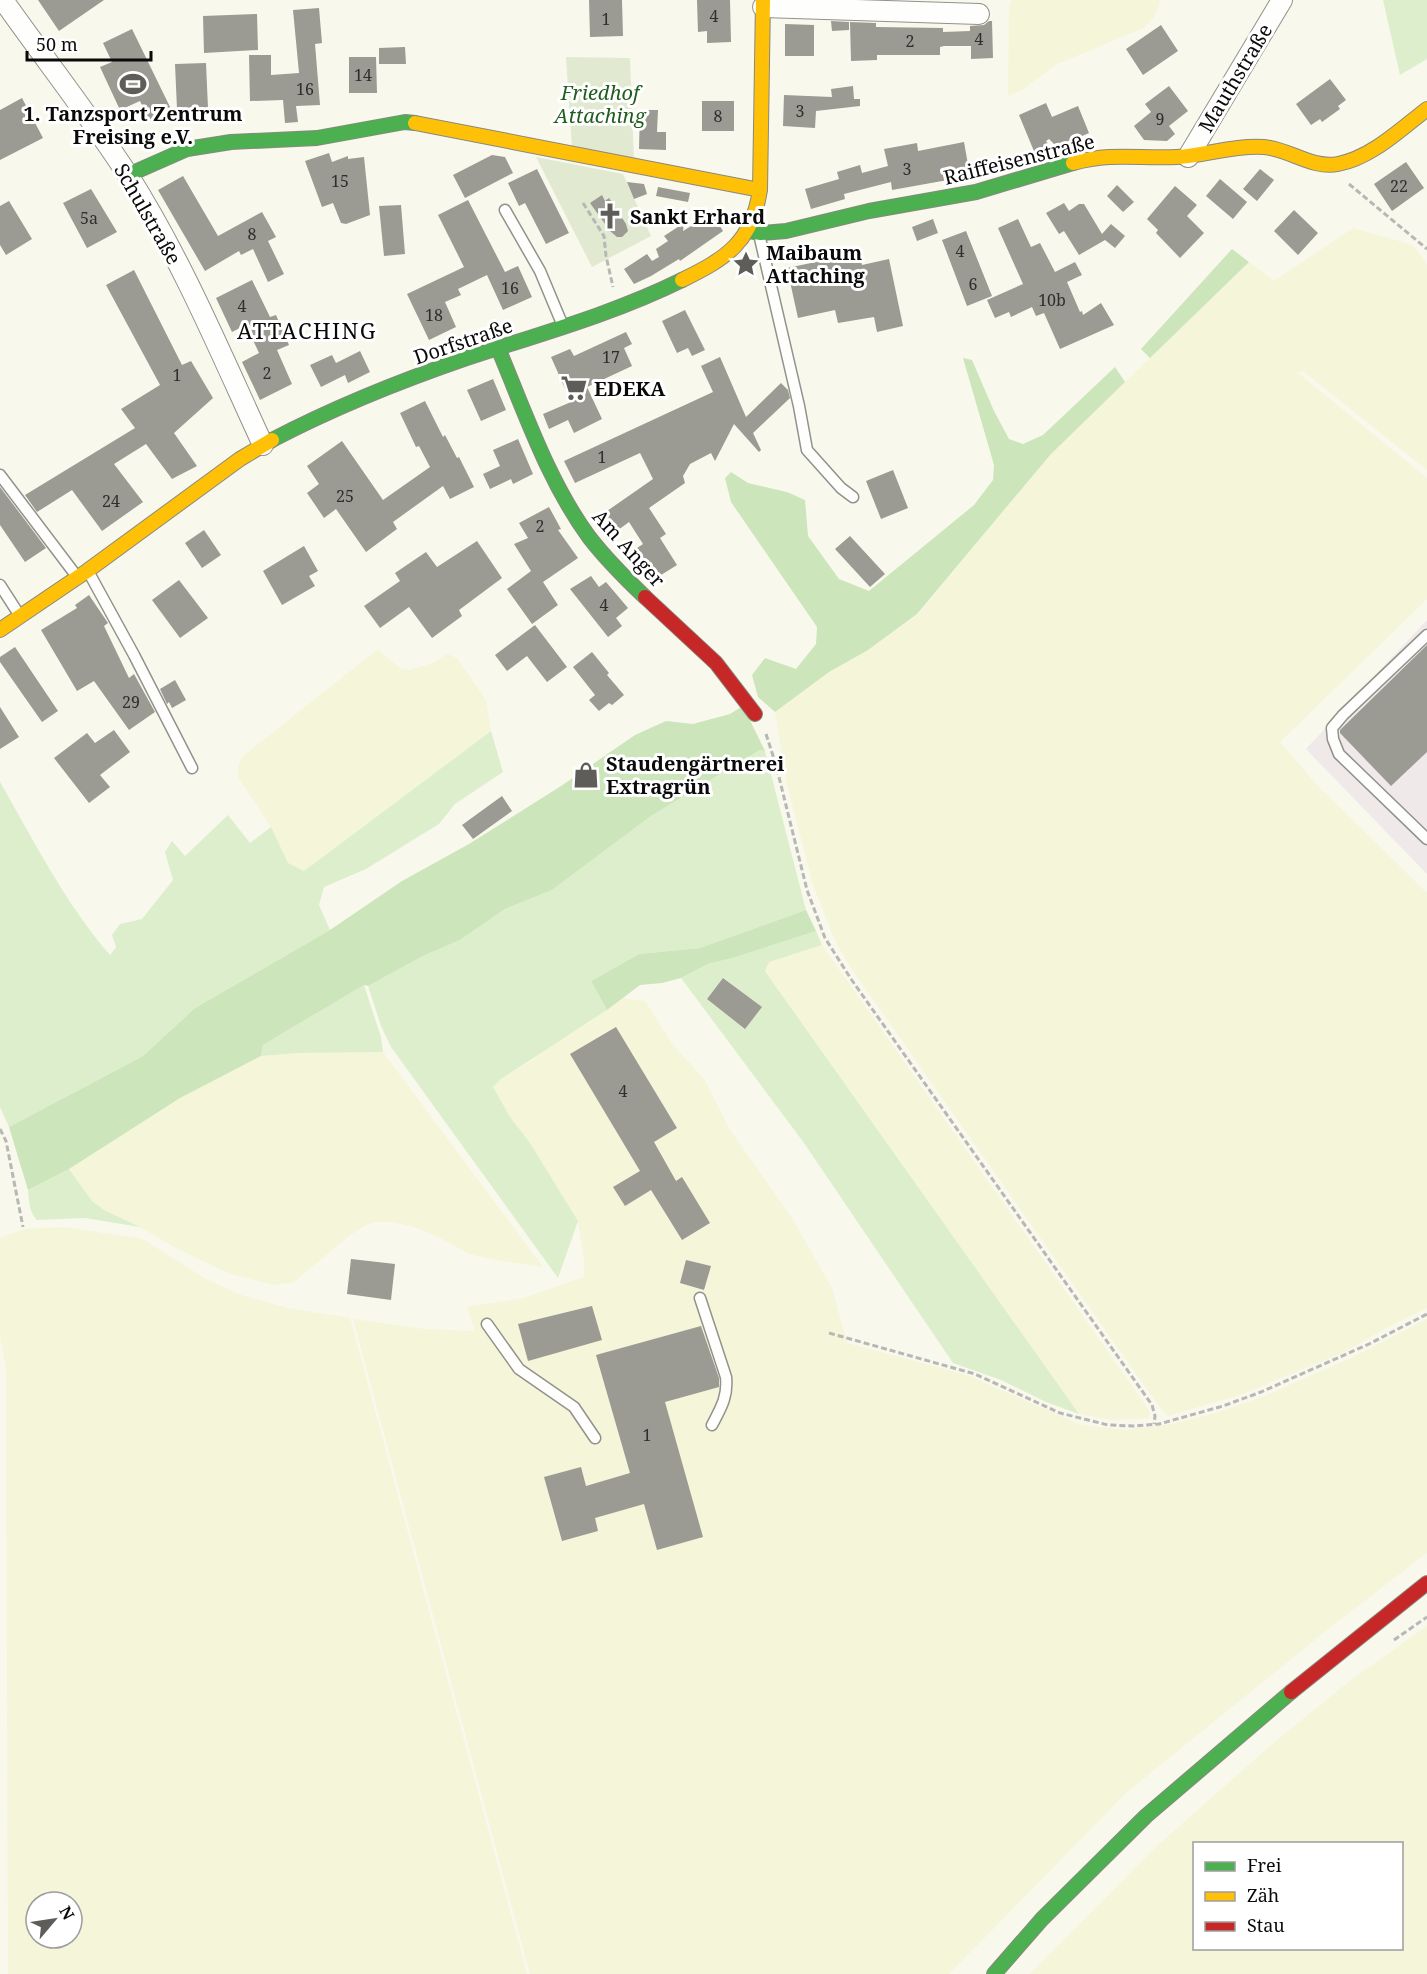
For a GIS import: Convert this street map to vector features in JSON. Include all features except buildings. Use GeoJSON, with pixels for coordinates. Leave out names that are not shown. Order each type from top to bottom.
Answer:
{"type":"FeatureCollection","features":[{"type":"Feature","properties":{"kind":"street","name":"Schulstraße"},"geometry":{"type":"LineString","coordinates":[[3,0],[128,175],[193,294],[263,445]]}},
{"type":"Feature","properties":{"kind":"street","name":"Mauthstraße"},"geometry":{"type":"LineString","coordinates":[[1188,157],[1282,0]]}},
{"type":"Feature","properties":{"kind":"street"},"geometry":{"type":"LineString","coordinates":[[763,3],[980,14]]}},
{"type":"Feature","properties":{"kind":"street","name":"Dorfstraße"},"geometry":{"type":"LineString","coordinates":[[0,630],[83,574],[263,445],[354,400],[498,348],[564,329],[669,287],[720,261],[754,232],[760,190],[763,3]]}},
{"type":"Feature","properties":{"kind":"street"},"geometry":{"type":"LineString","coordinates":[[1328,165],[1348,162],[1427,109]]}},
{"type":"Feature","properties":{"kind":"street"},"geometry":{"type":"LineString","coordinates":[[128,175],[187,149],[231,142],[316,138],[405,122],[760,190]]}},
{"type":"Feature","properties":{"kind":"street","name":"Raiffeisenstraße"},"geometry":{"type":"LineString","coordinates":[[754,232],[774,233],[855,214],[993,189],[1098,157],[1188,157],[1266,147],[1328,165]]}},
{"type":"Feature","properties":{"kind":"street","name":"Am Anger"},"geometry":{"type":"LineString","coordinates":[[498,348],[543,455],[578,522],[607,559],[722,668],[755,714]]}},
{"type":"Feature","properties":{"kind":"street"},"geometry":{"type":"LineString","coordinates":[[994,1974],[1063,1895],[1189,1778],[1275,1704],[1427,1583]]}},
{"type":"Feature","properties":{"kind":"lane"},"geometry":{"type":"LineString","coordinates":[[505,210],[540,272],[564,329]]}},
{"type":"Feature","properties":{"kind":"lane"},"geometry":{"type":"LineString","coordinates":[[754,232],[799,406],[807,450],[841,488],[853,497]]}},
{"type":"Feature","properties":{"kind":"lane"},"geometry":{"type":"LineString","coordinates":[[0,475],[83,574],[134,655],[192,768]]}},
{"type":"Feature","properties":{"kind":"lane"},"geometry":{"type":"LineString","coordinates":[[0,585],[20,617]]}},
{"type":"Feature","properties":{"kind":"lane"},"geometry":{"type":"LineString","coordinates":[[1427,635],[1332,728],[1333,739],[1339,754],[1427,839]]}},
{"type":"Feature","properties":{"kind":"lane"},"geometry":{"type":"LineString","coordinates":[[700,1298],[726,1377],[727,1391],[724,1403],[712,1425]]}},
{"type":"Feature","properties":{"kind":"lane"},"geometry":{"type":"LineString","coordinates":[[487,1324],[519,1369],[574,1407],[596,1438]]}},
{"type":"Feature","properties":{"kind":"path"},"geometry":{"type":"LineString","coordinates":[[1328,165],[1427,249]]}},
{"type":"Feature","properties":{"kind":"path"},"geometry":{"type":"LineString","coordinates":[[583,203],[604,236],[606,256],[619,308]]}},
{"type":"Feature","properties":{"kind":"path"},"geometry":{"type":"LineString","coordinates":[[755,714],[768,736],[807,890],[825,939],[1152,1405],[1155,1416],[1154,1424]]}},
{"type":"Feature","properties":{"kind":"path"},"geometry":{"type":"LineString","coordinates":[[0,1129],[6,1142],[23,1227]]}},
{"type":"Feature","properties":{"kind":"path"},"geometry":{"type":"LineString","coordinates":[[829,1333],[975,1374],[1060,1413],[1108,1425],[1154,1424],[1203,1412],[1262,1392],[1369,1344],[1427,1314]]}},
{"type":"Feature","properties":{"kind":"path"},"geometry":{"type":"LineString","coordinates":[[1386,1645],[1427,1617]]}},
{"type":"Feature","properties":{"kind":"shaded area"},"geometry":{"type":"Polygon","coordinates":[[[1427,620],[1427,874],[1306,749],[1427,620]]]}},
{"type":"Feature","properties":{"kind":"green space"},"geometry":{"type":"Polygon","coordinates":[[[1012,0],[1159,0],[1160,3],[1154,17],[1144,28],[1057,64],[1022,90],[1008,96],[1009,6],[1012,0]]]}},
{"type":"Feature","properties":{"kind":"green space"},"geometry":{"type":"Polygon","coordinates":[[[1383,0],[1427,0],[1427,59],[1400,75],[1383,0]]]}},
{"type":"Feature","properties":{"kind":"green space","name":"Friedhof Attaching"},"geometry":{"type":"Polygon","coordinates":[[[566,57],[630,58],[634,162],[572,148],[566,57]]]}},
{"type":"Feature","properties":{"kind":"green space","name":"Friedhof Attaching"},"geometry":{"type":"Polygon","coordinates":[[[536,157],[623,174],[651,236],[592,267],[536,157]]]}},
{"type":"Feature","properties":{"kind":"green space"},"geometry":{"type":"Polygon","coordinates":[[[1353,228],[1413,245],[1427,265],[1427,470],[1303,371],[1298,373],[1427,478],[1427,599],[1280,742],[1317,785],[1427,893],[1427,1308],[1342,1353],[1243,1394],[1168,1416],[1158,1405],[848,964],[834,938],[813,885],[787,784],[775,712],[829,672],[868,650],[918,614],[1050,455],[1249,262],[1274,281],[1353,228]]]}},
{"type":"Feature","properties":{"kind":"green space"},"geometry":{"type":"Polygon","coordinates":[[[1232,249],[1249,262],[1150,358],[1141,349],[1232,249]]]}},
{"type":"Feature","properties":{"kind":"green space"},"geometry":{"type":"Polygon","coordinates":[[[963,358],[972,360],[1009,439],[1023,444],[1043,435],[1115,367],[1125,382],[1050,455],[917,614],[868,650],[829,672],[775,712],[758,697],[752,675],[765,658],[796,669],[816,644],[817,627],[731,502],[725,478],[731,472],[748,483],[787,492],[805,500],[808,536],[839,579],[869,591],[974,505],[993,480],[994,465],[963,358]]]}},
{"type":"Feature","properties":{"kind":"green space"},"geometry":{"type":"Polygon","coordinates":[[[378,649],[401,669],[410,670],[433,663],[447,654],[457,658],[486,700],[491,731],[304,871],[288,864],[271,827],[238,777],[238,767],[242,757],[378,649]]]}},
{"type":"Feature","properties":{"kind":"green space"},"geometry":{"type":"Polygon","coordinates":[[[743,706],[765,751],[760,750],[651,816],[552,890],[505,909],[460,940],[423,956],[368,986],[364,985],[263,1045],[261,1056],[180,1098],[69,1169],[28,1190],[9,1127],[143,1056],[195,1008],[330,930],[402,881],[469,844],[561,786],[635,735],[666,721],[693,724],[730,714],[743,706]]]}},
{"type":"Feature","properties":{"kind":"green space"},"geometry":{"type":"Polygon","coordinates":[[[491,731],[503,772],[455,804],[439,824],[366,869],[324,887],[319,905],[330,930],[195,1008],[143,1056],[9,1127],[0,1107],[0,782],[64,893],[110,955],[116,947],[112,935],[120,924],[142,919],[173,880],[165,852],[172,841],[185,856],[228,815],[250,843],[271,827],[288,863],[304,871],[491,731]]]}},
{"type":"Feature","properties":{"kind":"green space"},"geometry":{"type":"Polygon","coordinates":[[[760,750],[765,751],[806,910],[700,948],[639,954],[591,981],[607,1010],[501,1079],[493,1087],[578,1221],[558,1278],[391,1047],[381,1026],[368,986],[423,956],[460,940],[505,909],[552,890],[651,816],[760,750]]]}},
{"type":"Feature","properties":{"kind":"green space"},"geometry":{"type":"Polygon","coordinates":[[[806,910],[816,931],[708,964],[681,978],[640,985],[607,1010],[591,981],[639,954],[700,948],[806,910]]]}},
{"type":"Feature","properties":{"kind":"green space"},"geometry":{"type":"Polygon","coordinates":[[[816,931],[822,945],[769,962],[765,971],[1079,1414],[1046,1402],[1001,1380],[953,1363],[804,1143],[681,978],[708,964],[816,931]],[[724,978],[707,999],[761,1007],[724,978]]]}},
{"type":"Feature","properties":{"kind":"green space"},"geometry":{"type":"Polygon","coordinates":[[[822,945],[1149,1410],[1149,1418],[1112,1420],[1079,1414],[765,970],[769,962],[822,945]]]}},
{"type":"Feature","properties":{"kind":"green space"},"geometry":{"type":"Polygon","coordinates":[[[364,985],[381,1037],[383,1052],[261,1056],[263,1045],[364,985]]]}},
{"type":"Feature","properties":{"kind":"green space"},"geometry":{"type":"Polygon","coordinates":[[[623,998],[645,1001],[673,1045],[704,1079],[730,1130],[792,1218],[832,1288],[847,1343],[967,1375],[1081,1425],[1125,1430],[1172,1424],[1209,1415],[1262,1397],[1353,1357],[1427,1319],[1427,1553],[1337,1622],[1127,1792],[949,1974],[530,1974],[353,1319],[424,1329],[475,1331],[467,1307],[524,1298],[584,1277],[578,1221],[493,1088],[501,1079],[592,1021],[623,998]]]}},
{"type":"Feature","properties":{"kind":"green space"},"geometry":{"type":"Polygon","coordinates":[[[383,1052],[543,1267],[469,1254],[412,1226],[377,1222],[368,1224],[350,1235],[294,1282],[274,1285],[230,1274],[104,1210],[92,1201],[69,1169],[180,1098],[261,1056],[383,1052]]]}},
{"type":"Feature","properties":{"kind":"green space"},"geometry":{"type":"Polygon","coordinates":[[[69,1169],[92,1201],[104,1210],[140,1227],[85,1218],[37,1220],[31,1210],[28,1190],[69,1169]]]}},
{"type":"Feature","properties":{"kind":"green space"},"geometry":{"type":"Polygon","coordinates":[[[64,1227],[143,1239],[204,1278],[241,1295],[288,1308],[350,1318],[527,1974],[8,1974],[6,1369],[0,1335],[0,1238],[24,1229],[64,1227]]]}},
{"type":"Feature","properties":{"kind":"green space"},"geometry":{"type":"Polygon","coordinates":[[[1427,1626],[1427,1974],[1030,1974],[1159,1844],[1278,1739],[1351,1680],[1427,1626]]]}},
{"type":"Feature","properties":{"kind":"traffic: fast"},"geometry":{"type":"LineString","coordinates":[[128,175],[187,149],[231,142],[317,138],[405,122],[415,123]]}},
{"type":"Feature","properties":{"kind":"traffic: fast"},"geometry":{"type":"LineString","coordinates":[[749,231],[761,233],[786,231],[869,211],[976,192],[1073,163]]}},
{"type":"Feature","properties":{"kind":"traffic: fast"},"geometry":{"type":"LineString","coordinates":[[272,440],[320,416],[392,385],[603,313],[682,280]]}},
{"type":"Feature","properties":{"kind":"traffic: fast"},"geometry":{"type":"LineString","coordinates":[[498,348],[538,446],[561,493],[589,537],[645,597]]}},
{"type":"Feature","properties":{"kind":"traffic: fast"},"geometry":{"type":"LineString","coordinates":[[994,1974],[1042,1919],[1146,1816],[1291,1692]]}},
{"type":"Feature","properties":{"kind":"traffic: slow"},"geometry":{"type":"LineString","coordinates":[[682,280],[712,264],[735,246],[744,236],[756,208],[760,190],[763,0]]}},
{"type":"Feature","properties":{"kind":"traffic: slow"},"geometry":{"type":"LineString","coordinates":[[1073,163],[1113,157],[1177,157],[1264,147],[1319,164],[1338,164],[1350,161],[1374,149],[1427,109]]}},
{"type":"Feature","properties":{"kind":"traffic: slow"},"geometry":{"type":"LineString","coordinates":[[415,123],[760,190]]}},
{"type":"Feature","properties":{"kind":"traffic: slow"},"geometry":{"type":"LineString","coordinates":[[0,630],[87,571],[240,459],[272,440]]}},
{"type":"Feature","properties":{"kind":"traffic: jam"},"geometry":{"type":"LineString","coordinates":[[645,597],[716,663],[755,714]]}},
{"type":"Feature","properties":{"kind":"traffic: jam"},"geometry":{"type":"LineString","coordinates":[[1291,1692],[1427,1583]]}},
{"type":"Feature","properties":{"kind":"place","name":"1. Tanzsport Zentrum Freising e.V."},"geometry":{"type":"Point","coordinates":[133,84]}},
{"type":"Feature","properties":{"kind":"place","name":"Sankt Erhard"},"geometry":{"type":"Point","coordinates":[610,216]}},
{"type":"Feature","properties":{"kind":"place","name":"Maibaum Attaching"},"geometry":{"type":"Point","coordinates":[746,264]}},
{"type":"Feature","properties":{"kind":"place","name":"EDEKA"},"geometry":{"type":"Point","coordinates":[574,388]}},
{"type":"Feature","properties":{"kind":"place","name":"Staudengärtnerei Extragrün"},"geometry":{"type":"Point","coordinates":[586,775]}},
{"type":"Feature","properties":{"kind":"district","name":"ATTACHING"},"geometry":{"type":"Point","coordinates":[307,330]}}]}
